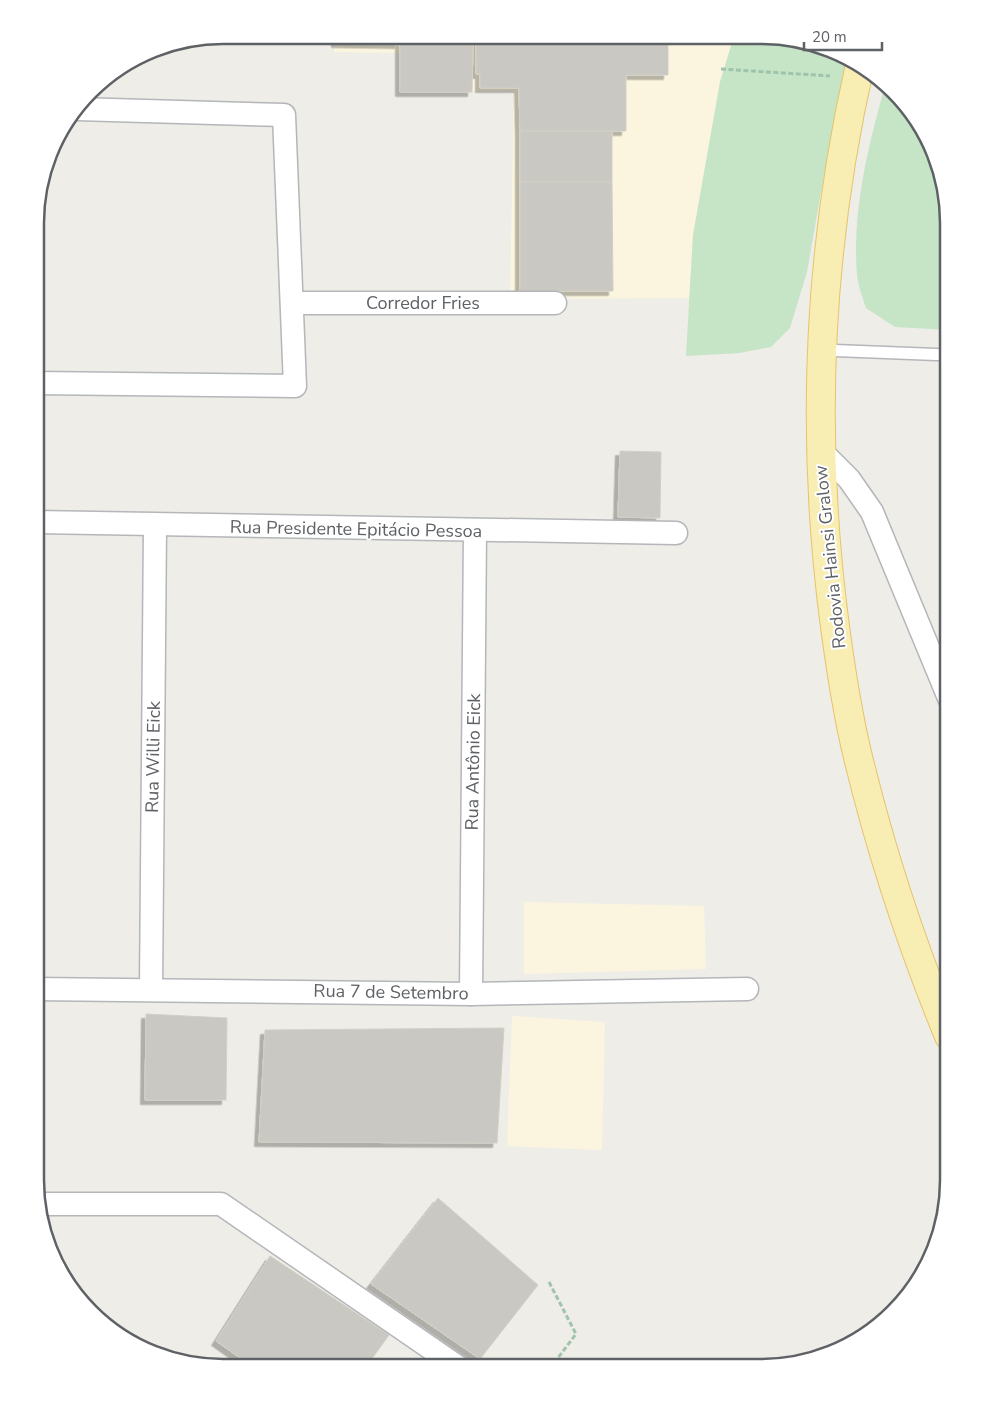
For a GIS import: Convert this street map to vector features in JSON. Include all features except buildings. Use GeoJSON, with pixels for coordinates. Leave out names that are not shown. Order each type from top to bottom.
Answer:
{"type":"FeatureCollection","features":[{"type":"Feature","properties":{"kind":"main road","name":"Rodovia Hainsi Gralow"},"geometry":{"type":"LineString","coordinates":[[861,74],[850,106],[834,201],[822,350],[819,449],[830,584],[842,673],[858,755],[881,842],[910,932],[940,1012]]}},
{"type":"Feature","properties":{"kind":"street"},"geometry":{"type":"LineString","coordinates":[[44,383],[295,386],[284,115],[85,109]]}},
{"type":"Feature","properties":{"kind":"street","name":"Corredor Fries"},"geometry":{"type":"LineString","coordinates":[[292,303],[555,303]]}},
{"type":"Feature","properties":{"kind":"street"},"geometry":{"type":"LineString","coordinates":[[819,449],[849,479],[872,512],[940,676]]}},
{"type":"Feature","properties":{"kind":"street","name":"Rua Presidente Epitácio Pessoa"},"geometry":{"type":"LineString","coordinates":[[44,522],[155,526],[676,533]]}},
{"type":"Feature","properties":{"kind":"street","name":"Rua Willi Eick"},"geometry":{"type":"LineString","coordinates":[[151,989],[155,526]]}},
{"type":"Feature","properties":{"kind":"street","name":"Rua Antônio Eick"},"geometry":{"type":"LineString","coordinates":[[470,994],[475,530]]}},
{"type":"Feature","properties":{"kind":"street","name":"Rua 7 de Setembro"},"geometry":{"type":"LineString","coordinates":[[44,989],[470,994],[747,989]]}},
{"type":"Feature","properties":{"kind":"street"},"geometry":{"type":"LineString","coordinates":[[45,1204],[221,1204],[446,1359]]}},
{"type":"Feature","properties":{"kind":"lane"},"geometry":{"type":"LineString","coordinates":[[822,350],[940,355]]}},
{"type":"Feature","properties":{"kind":"path"},"geometry":{"type":"LineString","coordinates":[[721,69],[856,71]]}},
{"type":"Feature","properties":{"kind":"path"},"geometry":{"type":"LineString","coordinates":[[549,1282],[576,1334],[557,1359]]}},
{"type":"Feature","properties":{"kind":"shaded area"},"geometry":{"type":"Polygon","coordinates":[[[334,44],[732,44],[720,82],[693,235],[689,298],[510,299],[514,91],[400,92],[400,53],[334,52],[334,44]]]}},
{"type":"Feature","properties":{"kind":"shaded area"},"geometry":{"type":"Polygon","coordinates":[[[524,902],[704,906],[706,969],[524,974],[524,902]]]}},
{"type":"Feature","properties":{"kind":"shaded area"},"geometry":{"type":"Polygon","coordinates":[[[512,1016],[605,1022],[602,1150],[507,1146],[512,1016]]]}},
{"type":"Feature","properties":{"kind":"green space"},"geometry":{"type":"Polygon","coordinates":[[[732,44],[773,44],[796,47],[830,57],[847,66],[824,175],[807,272],[790,328],[771,347],[739,353],[686,356],[693,235],[720,82],[732,44]]]}},
{"type":"Feature","properties":{"kind":"green space"},"geometry":{"type":"Polygon","coordinates":[[[883,92],[910,123],[931,165],[940,211],[940,330],[895,327],[866,308],[859,288],[856,251],[859,203],[873,132],[883,92]]]}}]}
